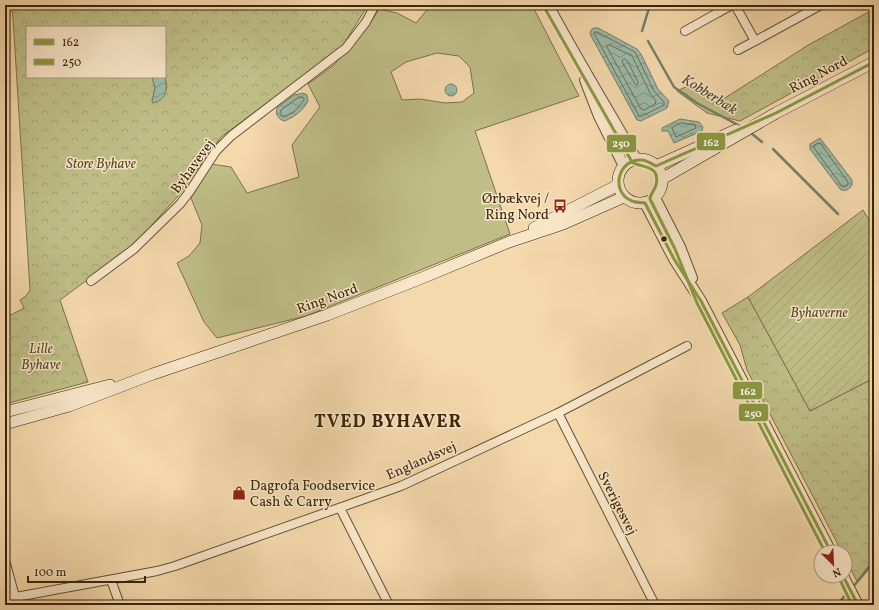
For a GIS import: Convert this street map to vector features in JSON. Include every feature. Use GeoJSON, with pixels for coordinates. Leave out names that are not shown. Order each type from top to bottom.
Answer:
{"type":"FeatureCollection","features":[{"type":"Feature","properties":{"kind":"main road","name":"Ring Nord"},"geometry":{"type":"LineString","coordinates":[[662,179],[776,113],[874,62]]}},
{"type":"Feature","properties":{"kind":"main road","name":"Ring Nord"},"geometry":{"type":"LineString","coordinates":[[656,166],[776,113]]}},
{"type":"Feature","properties":{"kind":"main road"},"geometry":{"type":"LineString","coordinates":[[643,159],[656,166],[662,179],[662,186],[659,193],[650,201],[637,204],[624,197],[618,185],[620,171],[629,162],[636,160],[643,159]]}},
{"type":"Feature","properties":{"kind":"main road","name":"Ring Nord"},"geometry":{"type":"LineString","coordinates":[[509,242],[618,185]]}},
{"type":"Feature","properties":{"kind":"main road","name":"Ring Nord"},"geometry":{"type":"LineString","coordinates":[[5,424],[69,406],[153,374],[328,315],[509,242],[563,224],[624,197]]}},
{"type":"Feature","properties":{"kind":"main road","name":"Ring Nord"},"geometry":{"type":"LineString","coordinates":[[5,412],[153,374]]}},
{"type":"Feature","properties":{"kind":"street","name":"Byhavevej"},"geometry":{"type":"LineString","coordinates":[[91,281],[134,248],[180,204],[216,151],[231,136],[337,56],[354,40],[375,5]]}},
{"type":"Feature","properties":{"kind":"street"},"geometry":{"type":"LineString","coordinates":[[548,5],[576,58],[609,111],[636,160]]}},
{"type":"Feature","properties":{"kind":"street"},"geometry":{"type":"LineString","coordinates":[[685,31],[717,9],[734,5],[755,41]]}},
{"type":"Feature","properties":{"kind":"street"},"geometry":{"type":"LineString","coordinates":[[738,50],[821,5]]}},
{"type":"Feature","properties":{"kind":"street"},"geometry":{"type":"LineString","coordinates":[[576,58],[599,116],[624,166]]}},
{"type":"Feature","properties":{"kind":"street"},"geometry":{"type":"LineString","coordinates":[[650,201],[680,247],[701,301],[827,544]]}},
{"type":"Feature","properties":{"kind":"street","name":"Englandsvej"},"geometry":{"type":"LineString","coordinates":[[5,564],[9,598],[111,580],[175,566],[401,486],[558,413],[686,346]]}},
{"type":"Feature","properties":{"kind":"street","name":"Sverigesvej"},"geometry":{"type":"LineString","coordinates":[[558,413],[655,605]]}},
{"type":"Feature","properties":{"kind":"street"},"geometry":{"type":"LineString","coordinates":[[340,508],[389,605]]}},
{"type":"Feature","properties":{"kind":"street"},"geometry":{"type":"LineString","coordinates":[[111,580],[120,605]]}},
{"type":"Feature","properties":{"kind":"street"},"geometry":{"type":"LineString","coordinates":[[847,584],[858,605]]}},
{"type":"Feature","properties":{"kind":"green space","name":"Store Byhave"},"geometry":{"type":"Polygon","coordinates":[[[11,5],[368,5],[342,47],[221,137],[178,196],[132,247],[60,300],[88,382],[5,404],[5,318],[24,308],[20,300],[26,296],[30,290],[11,5]]]}},
{"type":"Feature","properties":{"kind":"green space"},"geometry":{"type":"Polygon","coordinates":[[[431,5],[532,5],[579,96],[475,131],[510,234],[306,316],[217,338],[204,322],[177,263],[189,256],[200,243],[202,225],[191,198],[211,164],[231,167],[247,193],[299,177],[292,145],[320,107],[308,84],[334,65],[373,19],[379,9],[397,13],[416,23],[431,5]],[[437,53],[406,62],[391,72],[402,100],[420,99],[445,103],[462,102],[474,93],[470,67],[459,56],[437,53]]]}},
{"type":"Feature","properties":{"kind":"green space"},"geometry":{"type":"Polygon","coordinates":[[[874,9],[874,48],[740,121],[707,113],[677,91],[690,85],[717,103],[810,44],[874,9]]]}},
{"type":"Feature","properties":{"kind":"green space","name":"Byhaverne"},"geometry":{"type":"Polygon","coordinates":[[[863,210],[874,228],[874,378],[810,411],[748,297],[863,210]]]}},
{"type":"Feature","properties":{"kind":"green space"},"geometry":{"type":"Polygon","coordinates":[[[748,297],[810,411],[874,378],[874,559],[857,581],[853,574],[853,544],[838,544],[747,370],[740,345],[722,313],[748,297]]]}},
{"type":"Feature","properties":{"kind":"water"},"geometry":{"type":"Polygon","coordinates":[[[593,28],[598,28],[637,49],[641,54],[658,89],[669,101],[667,108],[641,121],[637,120],[590,34],[593,28]]]}},
{"type":"Feature","properties":{"kind":"water"},"geometry":{"type":"Polygon","coordinates":[[[152,78],[165,78],[166,89],[164,96],[153,103],[152,101],[155,88],[152,78]]]}},
{"type":"Feature","properties":{"kind":"water"},"geometry":{"type":"Polygon","coordinates":[[[449,84],[453,84],[457,90],[453,96],[449,96],[445,92],[445,88],[449,84]]]}},
{"type":"Feature","properties":{"kind":"water"},"geometry":{"type":"Polygon","coordinates":[[[303,93],[307,95],[308,101],[306,105],[295,115],[285,121],[279,118],[277,115],[277,108],[294,95],[303,93]]]}},
{"type":"Feature","properties":{"kind":"water"},"geometry":{"type":"Polygon","coordinates":[[[680,119],[699,122],[703,127],[702,131],[674,143],[668,131],[662,131],[662,128],[680,119]]]}},
{"type":"Feature","properties":{"kind":"water"},"geometry":{"type":"Polygon","coordinates":[[[820,138],[852,180],[852,185],[848,189],[840,189],[810,149],[810,144],[820,138]]]}},
{"type":"Feature","properties":{"kind":"waterway","name":"Kobberbæk"},"geometry":{"type":"LineString","coordinates":[[642,31],[650,5]]}},
{"type":"Feature","properties":{"kind":"waterway","name":"Kobberbæk"},"geometry":{"type":"LineString","coordinates":[[648,41],[674,87],[697,103],[738,125]]}},
{"type":"Feature","properties":{"kind":"waterway","name":"Kobberbæk"},"geometry":{"type":"LineString","coordinates":[[751,133],[762,142]]}},
{"type":"Feature","properties":{"kind":"waterway","name":"Kobberbæk"},"geometry":{"type":"LineString","coordinates":[[773,149],[838,214]]}},
{"type":"Feature","properties":{"kind":"waterway","name":"Kobberbæk"},"geometry":{"type":"LineString","coordinates":[[852,588],[874,562]]}},
{"type":"Feature","properties":{"kind":"waterway","name":"Kobberbæk"},"geometry":{"type":"LineString","coordinates":[[837,605],[848,592]]}},
{"type":"Feature","properties":{"kind":"transit line","name":"250"},"geometry":{"type":"LineString","coordinates":[[544,7],[632,162],[649,168],[655,173],[657,178],[656,185],[650,199],[675,249],[697,303],[821,544]]}},
{"type":"Feature","properties":{"kind":"transit line","name":"162"},"geometry":{"type":"LineString","coordinates":[[827,544],[701,301],[674,259],[645,203],[633,202],[630,200],[620,189],[619,182],[623,169],[634,161],[644,160],[656,166],[776,113],[874,62]]}},
{"type":"Feature","properties":{"kind":"transit line","name":"250"},"geometry":{"type":"LineString","coordinates":[[842,584],[852,605]]}},
{"type":"Feature","properties":{"kind":"transit line","name":"162"},"geometry":{"type":"LineString","coordinates":[[847,584],[858,605]]}},
{"type":"Feature","properties":{"kind":"place","name":"Ørbækvej / Ring Nord"},"geometry":{"type":"Point","coordinates":[560,206]}},
{"type":"Feature","properties":{"kind":"place","name":"Dagrofa Foodservice Cash & Carry"},"geometry":{"type":"Point","coordinates":[239,493]}},
{"type":"Feature","properties":{"kind":"district","name":"TVED BYHAVER"},"geometry":{"type":"Point","coordinates":[388,421]}},
{"type":"Feature","properties":{"kind":"park label","name":"Lille Byhave"},"geometry":{"type":"Point","coordinates":[41,356]}}]}
